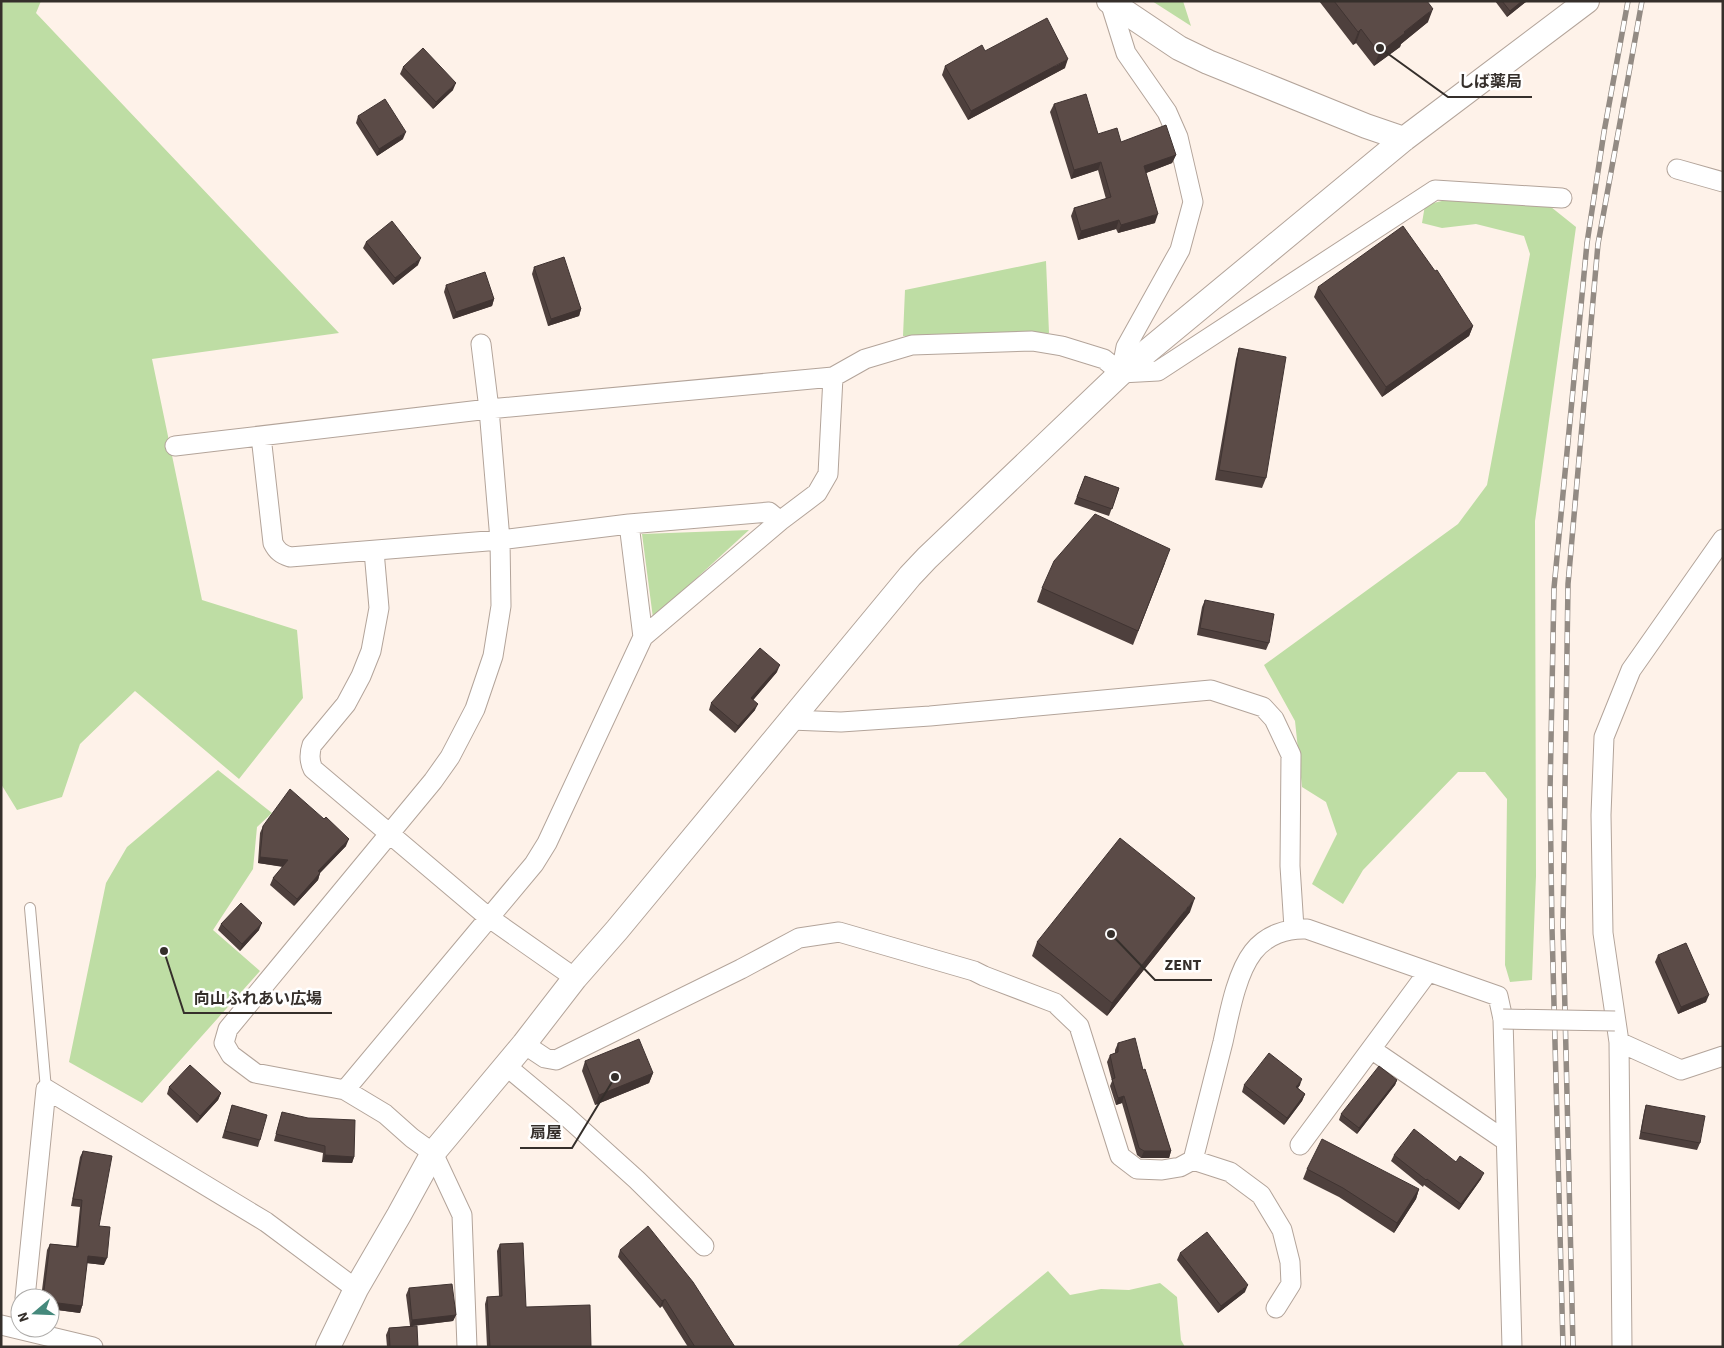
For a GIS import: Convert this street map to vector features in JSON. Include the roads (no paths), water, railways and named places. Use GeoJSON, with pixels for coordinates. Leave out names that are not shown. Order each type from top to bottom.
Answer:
{"type":"FeatureCollection","features":[{"type":"Feature","properties":{"kind":"street"},"geometry":{"type":"LineString","coordinates":[[1109,2],[1179,48],[1208,62],[1366,126],[1404,139]]}},
{"type":"Feature","properties":{"kind":"street"},"geometry":{"type":"LineString","coordinates":[[1109,2],[1126,53],[1167,112],[1178,137],[1193,202],[1180,250],[1126,347],[1121,373]]}},
{"type":"Feature","properties":{"kind":"street"},"geometry":{"type":"LineString","coordinates":[[328,1347],[356,1289],[433,1153],[524,1044],[575,978],[617,930],[910,576],[1121,373],[1404,139],[1582,3]]}},
{"type":"Feature","properties":{"kind":"street"},"geometry":{"type":"LineString","coordinates":[[1677,169],[1723,182]]}},
{"type":"Feature","properties":{"kind":"street"},"geometry":{"type":"LineString","coordinates":[[175,446],[489,409],[833,377],[865,359],[912,345],[1032,341],[1062,346],[1104,359],[1121,373],[1158,371],[1435,190],[1562,198]]}},
{"type":"Feature","properties":{"kind":"street"},"geometry":{"type":"LineString","coordinates":[[467,1347],[462,1215],[433,1153],[412,1138],[385,1114],[346,1090],[255,1073],[230,1055],[224,1043],[228,1029],[433,781],[450,757],[475,709],[493,656],[501,606],[500,540],[482,344]]}},
{"type":"Feature","properties":{"kind":"street"},"geometry":{"type":"LineString","coordinates":[[346,1090],[534,864],[547,843],[643,637],[780,521],[817,493],[828,474],[833,377]]}},
{"type":"Feature","properties":{"kind":"street"},"geometry":{"type":"LineString","coordinates":[[262,436],[273,542],[276,549],[284,555],[294,557],[500,540],[628,524],[769,512],[780,521]]}},
{"type":"Feature","properties":{"kind":"street"},"geometry":{"type":"LineString","coordinates":[[628,524],[643,637]]}},
{"type":"Feature","properties":{"kind":"street"},"geometry":{"type":"LineString","coordinates":[[1622,1347],[1619,1042],[1603,933],[1601,815],[1604,737],[1631,670],[1723,539]]}},
{"type":"Feature","properties":{"kind":"street"},"geometry":{"type":"LineString","coordinates":[[374,551],[379,608],[371,651],[361,676],[346,704],[312,745],[310,757],[313,769],[488,918],[575,978]]}},
{"type":"Feature","properties":{"kind":"street"},"geometry":{"type":"LineString","coordinates":[[790,720],[841,722],[930,716],[1212,690],[1263,707],[1274,719],[1291,755],[1290,866],[1294,928]]}},
{"type":"Feature","properties":{"kind":"street"},"geometry":{"type":"LineString","coordinates":[[1193,1160],[1237,986],[1252,953],[1260,944],[1273,935],[1294,928],[1307,929],[1498,996],[1503,1019],[1512,1347]]}},
{"type":"Feature","properties":{"kind":"street"},"geometry":{"type":"LineString","coordinates":[[524,1044],[545,1058],[556,1060],[799,938],[839,932],[974,971],[1055,1003],[1079,1026],[1120,1156],[1137,1169],[1180,1167],[1193,1160],[1230,1172],[1261,1195],[1282,1230],[1290,1262],[1291,1284],[1276,1308]]}},
{"type":"Feature","properties":{"kind":"street"},"geometry":{"type":"LineString","coordinates":[[1300,1145],[1428,972]]}},
{"type":"Feature","properties":{"kind":"street"},"geometry":{"type":"LineString","coordinates":[[1503,1019],[1615,1021]]}},
{"type":"Feature","properties":{"kind":"street"},"geometry":{"type":"LineString","coordinates":[[1619,1042],[1681,1070],[1723,1056]]}},
{"type":"Feature","properties":{"kind":"street"},"geometry":{"type":"LineString","coordinates":[[1371,1049],[1506,1141]]}},
{"type":"Feature","properties":{"kind":"street"},"geometry":{"type":"LineString","coordinates":[[505,1065],[638,1180],[704,1246]]}},
{"type":"Feature","properties":{"kind":"street"},"geometry":{"type":"LineString","coordinates":[[26,1288],[46,1089],[266,1222],[356,1289]]}},
{"type":"Feature","properties":{"kind":"street"},"geometry":{"type":"LineString","coordinates":[[59,1338],[93,1347]]}},
{"type":"Feature","properties":{"kind":"lane"},"geometry":{"type":"LineString","coordinates":[[30,908],[46,1089]]}},
{"type":"Feature","properties":{"kind":"railway"},"geometry":{"type":"LineString","coordinates":[[1563,1347],[1550,792],[1554,588],[1587,243],[1604,132],[1628,1]]}},
{"type":"Feature","properties":{"kind":"railway"},"geometry":{"type":"LineString","coordinates":[[1573,1347],[1563,926],[1568,584],[1598,244],[1642,1]]}},
{"type":"Feature","properties":{"kind":"place","name":"しば薬局"},"geometry":{"type":"Point","coordinates":[1380,48]}},
{"type":"Feature","properties":{"kind":"place","name":"ZENT"},"geometry":{"type":"Point","coordinates":[1111,934]}},
{"type":"Feature","properties":{"kind":"place","name":"向山ふれあい広場"},"geometry":{"type":"Point","coordinates":[164,951]}},
{"type":"Feature","properties":{"kind":"place","name":"扇屋"},"geometry":{"type":"Point","coordinates":[615,1077]}}]}
